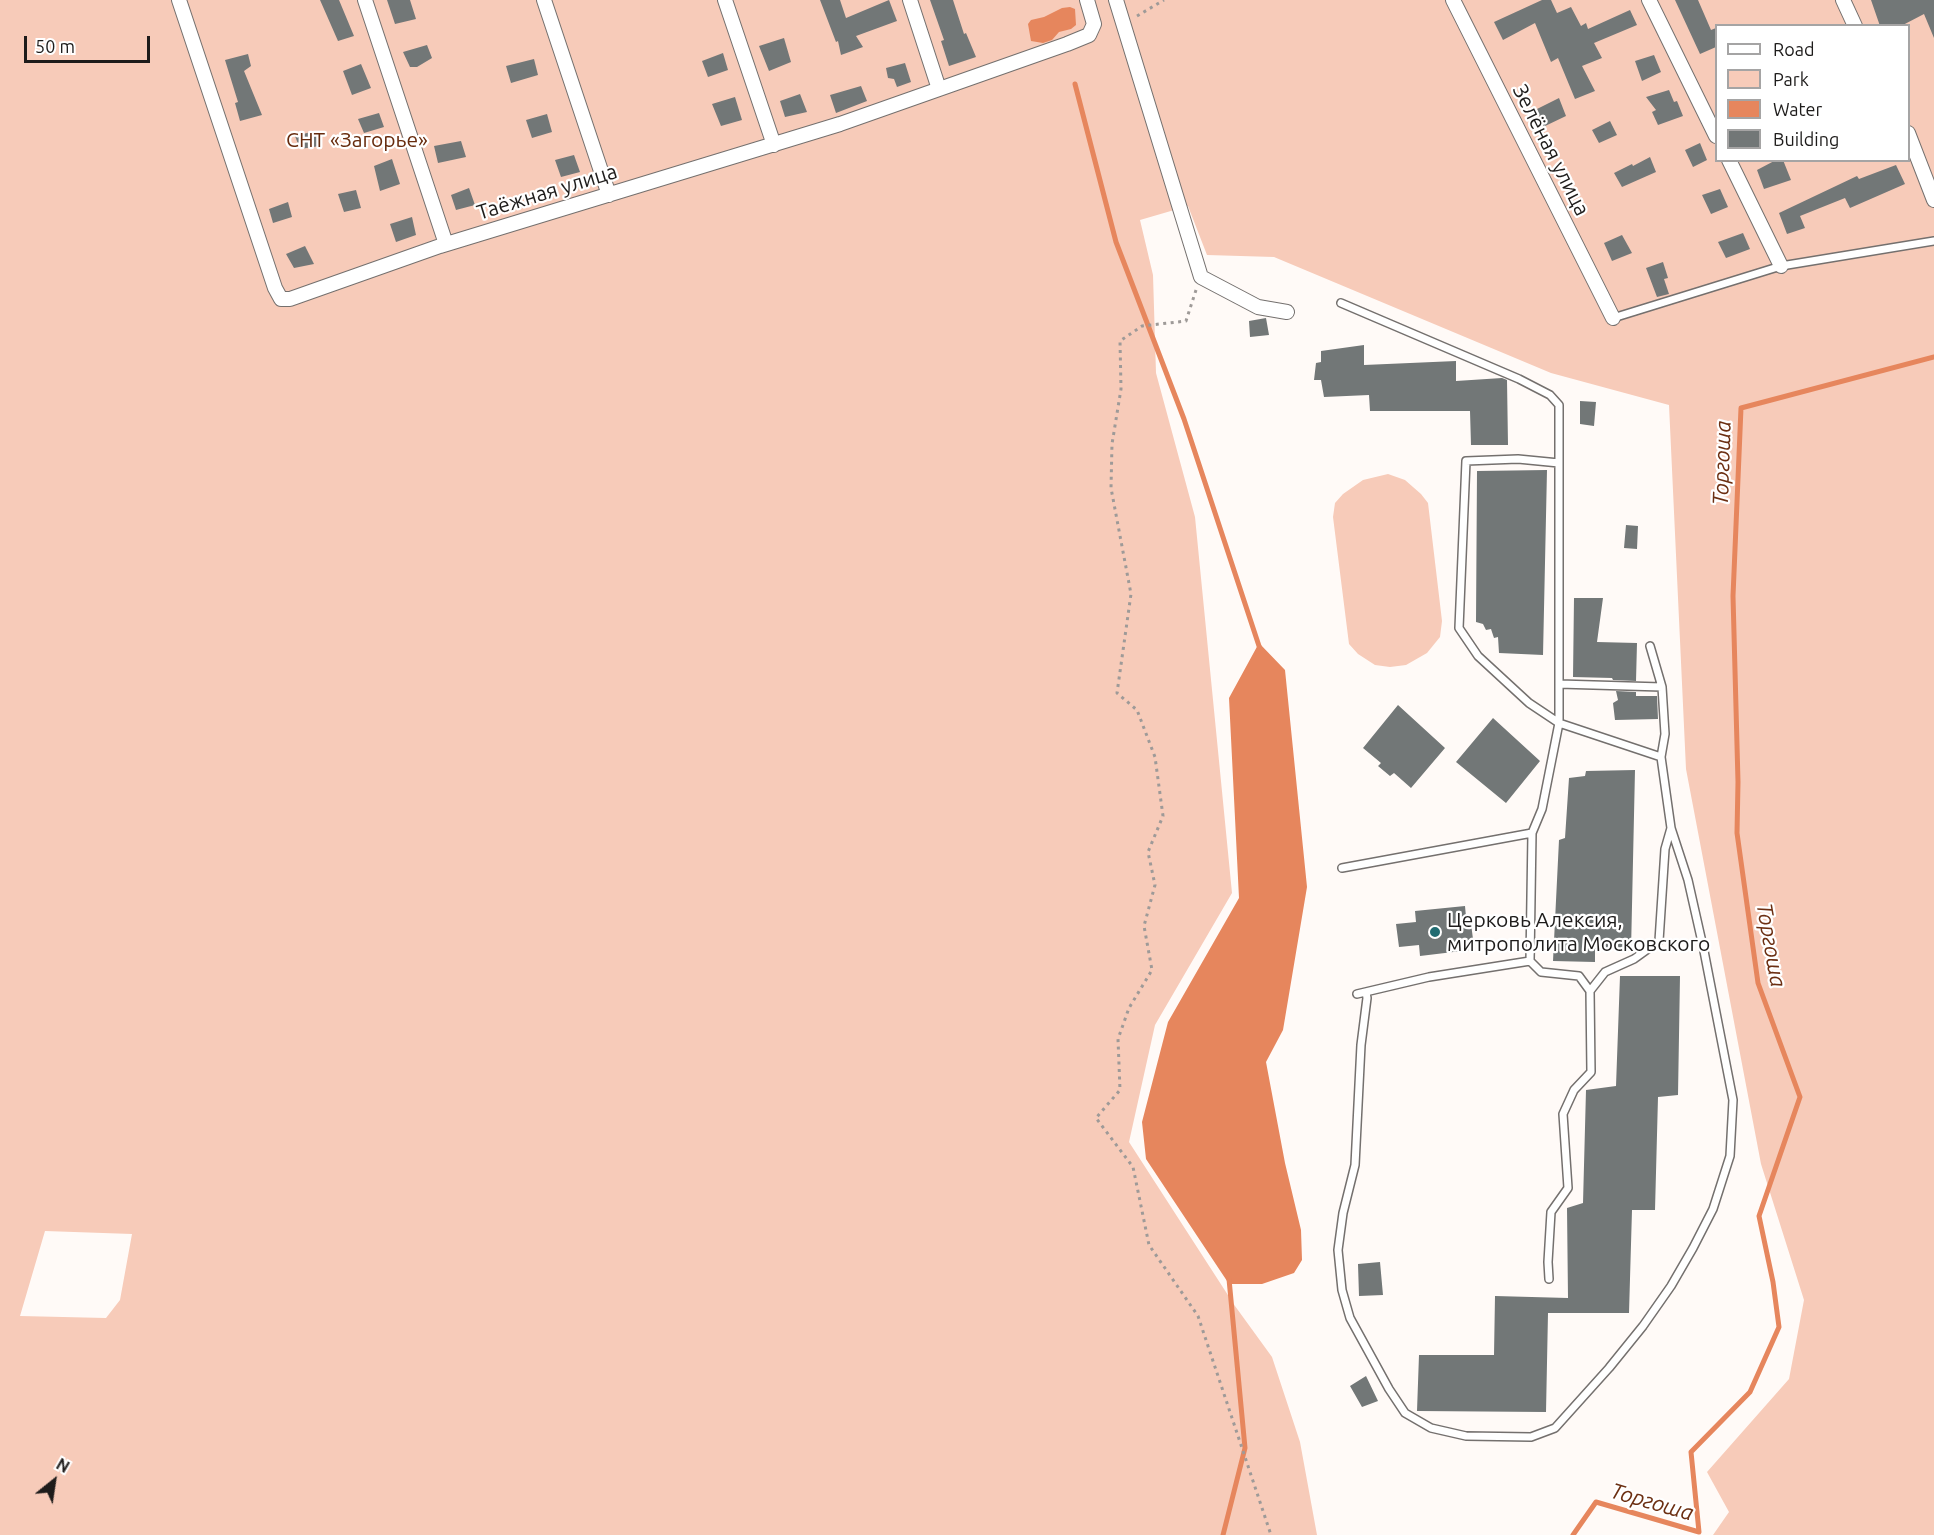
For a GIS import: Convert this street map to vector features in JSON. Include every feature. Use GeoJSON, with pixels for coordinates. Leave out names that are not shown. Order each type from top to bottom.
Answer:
{"type":"FeatureCollection","features":[{"type":"Feature","properties":{"kind":"street","name":"Таёжная улица"},"geometry":{"type":"LineString","coordinates":[[179,0],[275,288],[281,299],[290,299],[446,244],[840,124],[1089,35],[1094,24],[1087,0]]}},
{"type":"Feature","properties":{"kind":"street"},"geometry":{"type":"LineString","coordinates":[[365,0],[446,244]]}},
{"type":"Feature","properties":{"kind":"street"},"geometry":{"type":"LineString","coordinates":[[543,0],[609,195]]}},
{"type":"Feature","properties":{"kind":"street"},"geometry":{"type":"LineString","coordinates":[[725,0],[774,145]]}},
{"type":"Feature","properties":{"kind":"street"},"geometry":{"type":"LineString","coordinates":[[910,0],[939,89]]}},
{"type":"Feature","properties":{"kind":"street"},"geometry":{"type":"LineString","coordinates":[[1116,0],[1201,277],[1258,307],[1287,312]]}},
{"type":"Feature","properties":{"kind":"street","name":"Зелёная улица"},"geometry":{"type":"LineString","coordinates":[[1453,0],[1613,318]]}},
{"type":"Feature","properties":{"kind":"street"},"geometry":{"type":"LineString","coordinates":[[1649,0],[1715,134]]}},
{"type":"Feature","properties":{"kind":"street"},"geometry":{"type":"LineString","coordinates":[[1843,0],[1854,24]]}},
{"type":"Feature","properties":{"kind":"street"},"geometry":{"type":"LineString","coordinates":[[1910,138],[1934,200]]}},
{"type":"Feature","properties":{"kind":"street"},"geometry":{"type":"LineString","coordinates":[[1730,162],[1782,266]]}},
{"type":"Feature","properties":{"kind":"lane"},"geometry":{"type":"LineString","coordinates":[[1613,318],[1782,266],[1934,241]]}},
{"type":"Feature","properties":{"kind":"lane"},"geometry":{"type":"LineString","coordinates":[[1341,303],[1519,379],[1550,395],[1559,405],[1558,723],[1542,809],[1532,833],[1530,961],[1541,972],[1579,976],[1590,991],[1591,1072],[1574,1090],[1563,1114],[1568,1188],[1551,1212],[1549,1279]]}},
{"type":"Feature","properties":{"kind":"lane"},"geometry":{"type":"LineString","coordinates":[[1559,463],[1518,459],[1466,461],[1459,628],[1478,656],[1529,703],[1558,723],[1661,757]]}},
{"type":"Feature","properties":{"kind":"lane"},"geometry":{"type":"LineString","coordinates":[[1366,992],[1355,1165],[1343,1213],[1338,1250],[1342,1290],[1350,1318],[1389,1389],[1405,1413],[1431,1428],[1466,1436],[1531,1437],[1555,1428],[1609,1368],[1671,1286],[1713,1209],[1730,1156],[1733,1101],[1688,880],[1671,828],[1661,757],[1665,734],[1662,687],[1650,646]]}},
{"type":"Feature","properties":{"kind":"lane"},"geometry":{"type":"LineString","coordinates":[[1559,684],[1662,687]]}},
{"type":"Feature","properties":{"kind":"lane"},"geometry":{"type":"LineString","coordinates":[[1590,991],[1605,972],[1634,959],[1659,941],[1665,849],[1671,828]]}},
{"type":"Feature","properties":{"kind":"lane"},"geometry":{"type":"LineString","coordinates":[[1342,868],[1532,833]]}},
{"type":"Feature","properties":{"kind":"lane"},"geometry":{"type":"LineString","coordinates":[[1357,994],[1429,977],[1530,961]]}},
{"type":"Feature","properties":{"kind":"path"},"geometry":{"type":"LineString","coordinates":[[1123,23],[1164,0]]}},
{"type":"Feature","properties":{"kind":"path"},"geometry":{"type":"LineString","coordinates":[[1201,277],[1186,321],[1142,326],[1120,341],[1121,389],[1112,444],[1111,488],[1131,594],[1116,693],[1137,710],[1155,756],[1163,816],[1148,852],[1155,885],[1144,926],[1152,970],[1129,1008],[1118,1039],[1120,1090],[1096,1118],[1133,1167],[1149,1245],[1198,1316],[1271,1535]]}},
{"type":"Feature","properties":{"kind":"green space","name":"СНТ «Загорье»"},"geometry":{"type":"Polygon","coordinates":[[[0,0],[1934,0],[1934,1535],[1713,1535],[1729,1512],[1707,1472],[1789,1379],[1804,1300],[1761,1164],[1686,769],[1669,405],[1551,373],[1274,257],[1207,255],[1188,206],[1140,220],[1153,275],[1156,373],[1195,517],[1232,893],[1155,1025],[1129,1142],[1235,1306],[1272,1357],[1300,1442],[1317,1535],[0,1535],[0,0]],[[45,1231],[20,1316],[106,1318],[120,1300],[132,1234],[45,1231]]]}},
{"type":"Feature","properties":{"kind":"green space"},"geometry":{"type":"Polygon","coordinates":[[[1388,474],[1405,480],[1428,503],[1442,621],[1440,637],[1427,653],[1406,665],[1390,667],[1375,665],[1358,654],[1349,644],[1333,517],[1335,503],[1343,494],[1363,480],[1388,474]]]}},
{"type":"Feature","properties":{"kind":"water"},"geometry":{"type":"Polygon","coordinates":[[[1070,7],[1075,9],[1076,25],[1059,32],[1052,40],[1043,43],[1031,41],[1028,24],[1031,20],[1070,7]]]}},
{"type":"Feature","properties":{"kind":"water"},"geometry":{"type":"Polygon","coordinates":[[[1259,643],[1285,670],[1307,887],[1283,1030],[1266,1062],[1285,1163],[1301,1230],[1302,1260],[1294,1273],[1262,1284],[1229,1284],[1146,1159],[1142,1122],[1168,1022],[1239,898],[1229,698],[1259,643]]]}},
{"type":"Feature","properties":{"kind":"building"},"geometry":{"type":"Polygon","coordinates":[[[320,0],[339,0],[354,36],[338,41],[320,0]]]}},
{"type":"Feature","properties":{"kind":"building"},"geometry":{"type":"Polygon","coordinates":[[[387,0],[410,0],[416,19],[395,24],[387,0]]]}},
{"type":"Feature","properties":{"kind":"building"},"geometry":{"type":"Polygon","coordinates":[[[820,0],[840,0],[846,18],[889,0],[897,21],[856,36],[863,47],[841,55],[838,41],[836,42],[820,0]]]}},
{"type":"Feature","properties":{"kind":"building"},"geometry":{"type":"Polygon","coordinates":[[[930,0],[953,0],[964,34],[966,33],[976,57],[949,66],[941,41],[944,40],[930,0]]]}},
{"type":"Feature","properties":{"kind":"building"},"geometry":{"type":"Polygon","coordinates":[[[1542,0],[1551,0],[1557,13],[1571,7],[1581,26],[1586,23],[1588,29],[1630,10],[1637,25],[1594,43],[1602,58],[1582,66],[1595,91],[1575,99],[1558,58],[1551,62],[1535,23],[1503,40],[1494,22],[1542,0]]]}},
{"type":"Feature","properties":{"kind":"building"},"geometry":{"type":"Polygon","coordinates":[[[1675,0],[1698,0],[1711,30],[1715,28],[1715,47],[1700,54],[1675,0]]]}},
{"type":"Feature","properties":{"kind":"building"},"geometry":{"type":"Polygon","coordinates":[[[1871,0],[1934,0],[1934,38],[1924,14],[1905,24],[1879,24],[1871,0]]]}},
{"type":"Feature","properties":{"kind":"building"},"geometry":{"type":"Polygon","coordinates":[[[784,38],[791,62],[769,71],[759,46],[784,38]]]}},
{"type":"Feature","properties":{"kind":"building"},"geometry":{"type":"Polygon","coordinates":[[[427,45],[432,58],[417,67],[410,67],[403,52],[427,45]]]}},
{"type":"Feature","properties":{"kind":"building"},"geometry":{"type":"Polygon","coordinates":[[[723,53],[728,70],[708,77],[702,61],[723,53]]]}},
{"type":"Feature","properties":{"kind":"building"},"geometry":{"type":"Polygon","coordinates":[[[248,54],[251,66],[244,71],[262,115],[240,121],[235,103],[238,102],[225,60],[248,54]]]}},
{"type":"Feature","properties":{"kind":"building"},"geometry":{"type":"Polygon","coordinates":[[[1654,55],[1661,72],[1642,81],[1635,61],[1654,55]]]}},
{"type":"Feature","properties":{"kind":"building"},"geometry":{"type":"Polygon","coordinates":[[[534,59],[538,75],[511,83],[506,66],[534,59]]]}},
{"type":"Feature","properties":{"kind":"building"},"geometry":{"type":"Polygon","coordinates":[[[905,63],[911,82],[897,87],[894,79],[888,78],[886,68],[905,63]]]}},
{"type":"Feature","properties":{"kind":"building"},"geometry":{"type":"Polygon","coordinates":[[[361,64],[371,88],[352,95],[343,71],[361,64]]]}},
{"type":"Feature","properties":{"kind":"building"},"geometry":{"type":"Polygon","coordinates":[[[861,86],[867,101],[836,113],[830,95],[861,86]]]}},
{"type":"Feature","properties":{"kind":"building"},"geometry":{"type":"Polygon","coordinates":[[[1669,90],[1674,102],[1677,101],[1683,116],[1658,125],[1652,112],[1656,110],[1646,97],[1669,90]]]}},
{"type":"Feature","properties":{"kind":"building"},"geometry":{"type":"Polygon","coordinates":[[[800,94],[807,112],[785,117],[780,101],[800,94]]]}},
{"type":"Feature","properties":{"kind":"building"},"geometry":{"type":"Polygon","coordinates":[[[735,97],[742,120],[721,126],[712,104],[735,97]]]}},
{"type":"Feature","properties":{"kind":"building"},"geometry":{"type":"Polygon","coordinates":[[[1559,98],[1566,116],[1543,127],[1537,109],[1559,98]]]}},
{"type":"Feature","properties":{"kind":"building"},"geometry":{"type":"Polygon","coordinates":[[[379,113],[384,127],[364,133],[358,119],[379,113]]]}},
{"type":"Feature","properties":{"kind":"building"},"geometry":{"type":"Polygon","coordinates":[[[547,114],[552,132],[532,138],[526,120],[547,114]]]}},
{"type":"Feature","properties":{"kind":"building"},"geometry":{"type":"Polygon","coordinates":[[[1610,121],[1617,135],[1599,143],[1592,130],[1610,121]]]}},
{"type":"Feature","properties":{"kind":"building"},"geometry":{"type":"Polygon","coordinates":[[[315,131],[320,146],[300,149],[295,136],[315,131]]]}},
{"type":"Feature","properties":{"kind":"building"},"geometry":{"type":"Polygon","coordinates":[[[461,141],[466,157],[438,163],[434,146],[461,141]]]}},
{"type":"Feature","properties":{"kind":"building"},"geometry":{"type":"Polygon","coordinates":[[[1700,143],[1707,160],[1693,167],[1685,150],[1700,143]]]}},
{"type":"Feature","properties":{"kind":"building"},"geometry":{"type":"Polygon","coordinates":[[[574,155],[580,172],[561,177],[555,160],[574,155]]]}},
{"type":"Feature","properties":{"kind":"building"},"geometry":{"type":"Polygon","coordinates":[[[1650,157],[1656,172],[1622,187],[1614,173],[1650,157]]]}},
{"type":"Feature","properties":{"kind":"building"},"geometry":{"type":"Polygon","coordinates":[[[392,159],[400,184],[380,191],[374,166],[392,159]]]}},
{"type":"Feature","properties":{"kind":"building"},"geometry":{"type":"Polygon","coordinates":[[[1772,162],[1784,162],[1791,180],[1764,189],[1757,170],[1772,162]]]}},
{"type":"Feature","properties":{"kind":"building"},"geometry":{"type":"Polygon","coordinates":[[[1896,165],[1905,184],[1850,208],[1845,198],[1800,216],[1805,228],[1787,234],[1779,213],[1857,176],[1859,179],[1896,165]]]}},
{"type":"Feature","properties":{"kind":"building"},"geometry":{"type":"Polygon","coordinates":[[[469,188],[475,205],[456,210],[451,195],[469,188]]]}},
{"type":"Feature","properties":{"kind":"building"},"geometry":{"type":"Polygon","coordinates":[[[1720,189],[1728,207],[1711,214],[1702,195],[1720,189]]]}},
{"type":"Feature","properties":{"kind":"building"},"geometry":{"type":"Polygon","coordinates":[[[356,190],[361,208],[344,212],[338,194],[356,190]]]}},
{"type":"Feature","properties":{"kind":"building"},"geometry":{"type":"Polygon","coordinates":[[[288,202],[292,217],[273,223],[269,209],[288,202]]]}},
{"type":"Feature","properties":{"kind":"building"},"geometry":{"type":"Polygon","coordinates":[[[412,217],[416,235],[396,242],[390,224],[412,217]]]}},
{"type":"Feature","properties":{"kind":"building"},"geometry":{"type":"Polygon","coordinates":[[[1743,233],[1750,249],[1726,258],[1718,242],[1743,233]]]}},
{"type":"Feature","properties":{"kind":"building"},"geometry":{"type":"Polygon","coordinates":[[[1622,235],[1632,253],[1612,261],[1604,243],[1622,235]]]}},
{"type":"Feature","properties":{"kind":"building"},"geometry":{"type":"Polygon","coordinates":[[[305,246],[314,264],[294,268],[286,254],[305,246]]]}},
{"type":"Feature","properties":{"kind":"building"},"geometry":{"type":"Polygon","coordinates":[[[1663,262],[1668,278],[1664,279],[1669,294],[1657,297],[1646,268],[1663,262]]]}},
{"type":"Feature","properties":{"kind":"building"},"geometry":{"type":"Polygon","coordinates":[[[1266,318],[1269,335],[1250,337],[1249,321],[1266,318]]]}},
{"type":"Feature","properties":{"kind":"building"},"geometry":{"type":"Polygon","coordinates":[[[1364,345],[1364,365],[1456,361],[1456,381],[1502,378],[1507,380],[1508,445],[1471,445],[1470,411],[1370,411],[1369,395],[1324,397],[1321,380],[1314,380],[1316,363],[1321,362],[1321,351],[1364,345]]]}},
{"type":"Feature","properties":{"kind":"building"},"geometry":{"type":"Polygon","coordinates":[[[1580,401],[1596,402],[1594,426],[1580,424],[1580,401]]]}},
{"type":"Feature","properties":{"kind":"building"},"geometry":{"type":"Polygon","coordinates":[[[1547,470],[1543,655],[1499,653],[1498,637],[1494,638],[1491,629],[1486,630],[1483,624],[1476,622],[1477,471],[1547,470]]]}},
{"type":"Feature","properties":{"kind":"building"},"geometry":{"type":"Polygon","coordinates":[[[1626,525],[1638,526],[1637,549],[1624,548],[1626,525]]]}},
{"type":"Feature","properties":{"kind":"building"},"geometry":{"type":"Polygon","coordinates":[[[1574,598],[1603,598],[1597,642],[1637,643],[1636,681],[1573,677],[1574,598]]]}},
{"type":"Feature","properties":{"kind":"building"},"geometry":{"type":"Polygon","coordinates":[[[1616,691],[1636,692],[1636,696],[1657,696],[1658,719],[1615,720],[1613,703],[1618,700],[1616,691]]]}},
{"type":"Feature","properties":{"kind":"building"},"geometry":{"type":"Polygon","coordinates":[[[1398,705],[1445,748],[1411,788],[1394,773],[1390,776],[1378,766],[1381,763],[1363,748],[1398,705]]]}},
{"type":"Feature","properties":{"kind":"building"},"geometry":{"type":"Polygon","coordinates":[[[1493,718],[1540,761],[1506,803],[1456,762],[1493,718]]]}},
{"type":"Feature","properties":{"kind":"building"},"geometry":{"type":"Polygon","coordinates":[[[1635,770],[1631,951],[1595,949],[1595,962],[1553,961],[1559,840],[1565,838],[1569,778],[1585,776],[1586,771],[1635,770]]]}},
{"type":"Feature","properties":{"kind":"building","name":"Церковь Алексия, митрополита Московского"},"geometry":{"type":"Polygon","coordinates":[[[1465,906],[1466,917],[1470,916],[1473,939],[1468,940],[1470,950],[1420,956],[1419,945],[1399,947],[1396,924],[1416,922],[1415,911],[1465,906]]]}},
{"type":"Feature","properties":{"kind":"building"},"geometry":{"type":"Polygon","coordinates":[[[1620,976],[1680,976],[1678,1095],[1658,1097],[1655,1210],[1632,1210],[1629,1313],[1548,1313],[1546,1412],[1417,1411],[1419,1355],[1494,1355],[1495,1296],[1568,1298],[1567,1208],[1583,1203],[1586,1090],[1616,1086],[1620,976]]]}},
{"type":"Feature","properties":{"kind":"building"},"geometry":{"type":"Polygon","coordinates":[[[1380,1262],[1383,1295],[1359,1296],[1358,1264],[1380,1262]]]}},
{"type":"Feature","properties":{"kind":"building"},"geometry":{"type":"Polygon","coordinates":[[[1366,1376],[1378,1401],[1362,1407],[1350,1386],[1366,1376]]]}},
{"type":"Feature","properties":{"kind":"waterway"},"geometry":{"type":"LineString","coordinates":[[1075,84],[1116,242],[1184,419],[1260,649]]}},
{"type":"Feature","properties":{"kind":"waterway","name":"Торгоша"},"geometry":{"type":"LineString","coordinates":[[1573,1535],[1596,1502],[1699,1532],[1691,1452],[1750,1392],[1779,1327],[1773,1282],[1759,1216],[1800,1097],[1758,983],[1737,833],[1738,782],[1733,596],[1741,408],[1934,357]]}},
{"type":"Feature","properties":{"kind":"waterway"},"geometry":{"type":"LineString","coordinates":[[1223,1535],[1245,1448],[1229,1279]]}},
{"type":"Feature","properties":{"kind":"place","name":"Церковь Алексия, митрополита Московского"},"geometry":{"type":"Point","coordinates":[1435,932]}}]}
